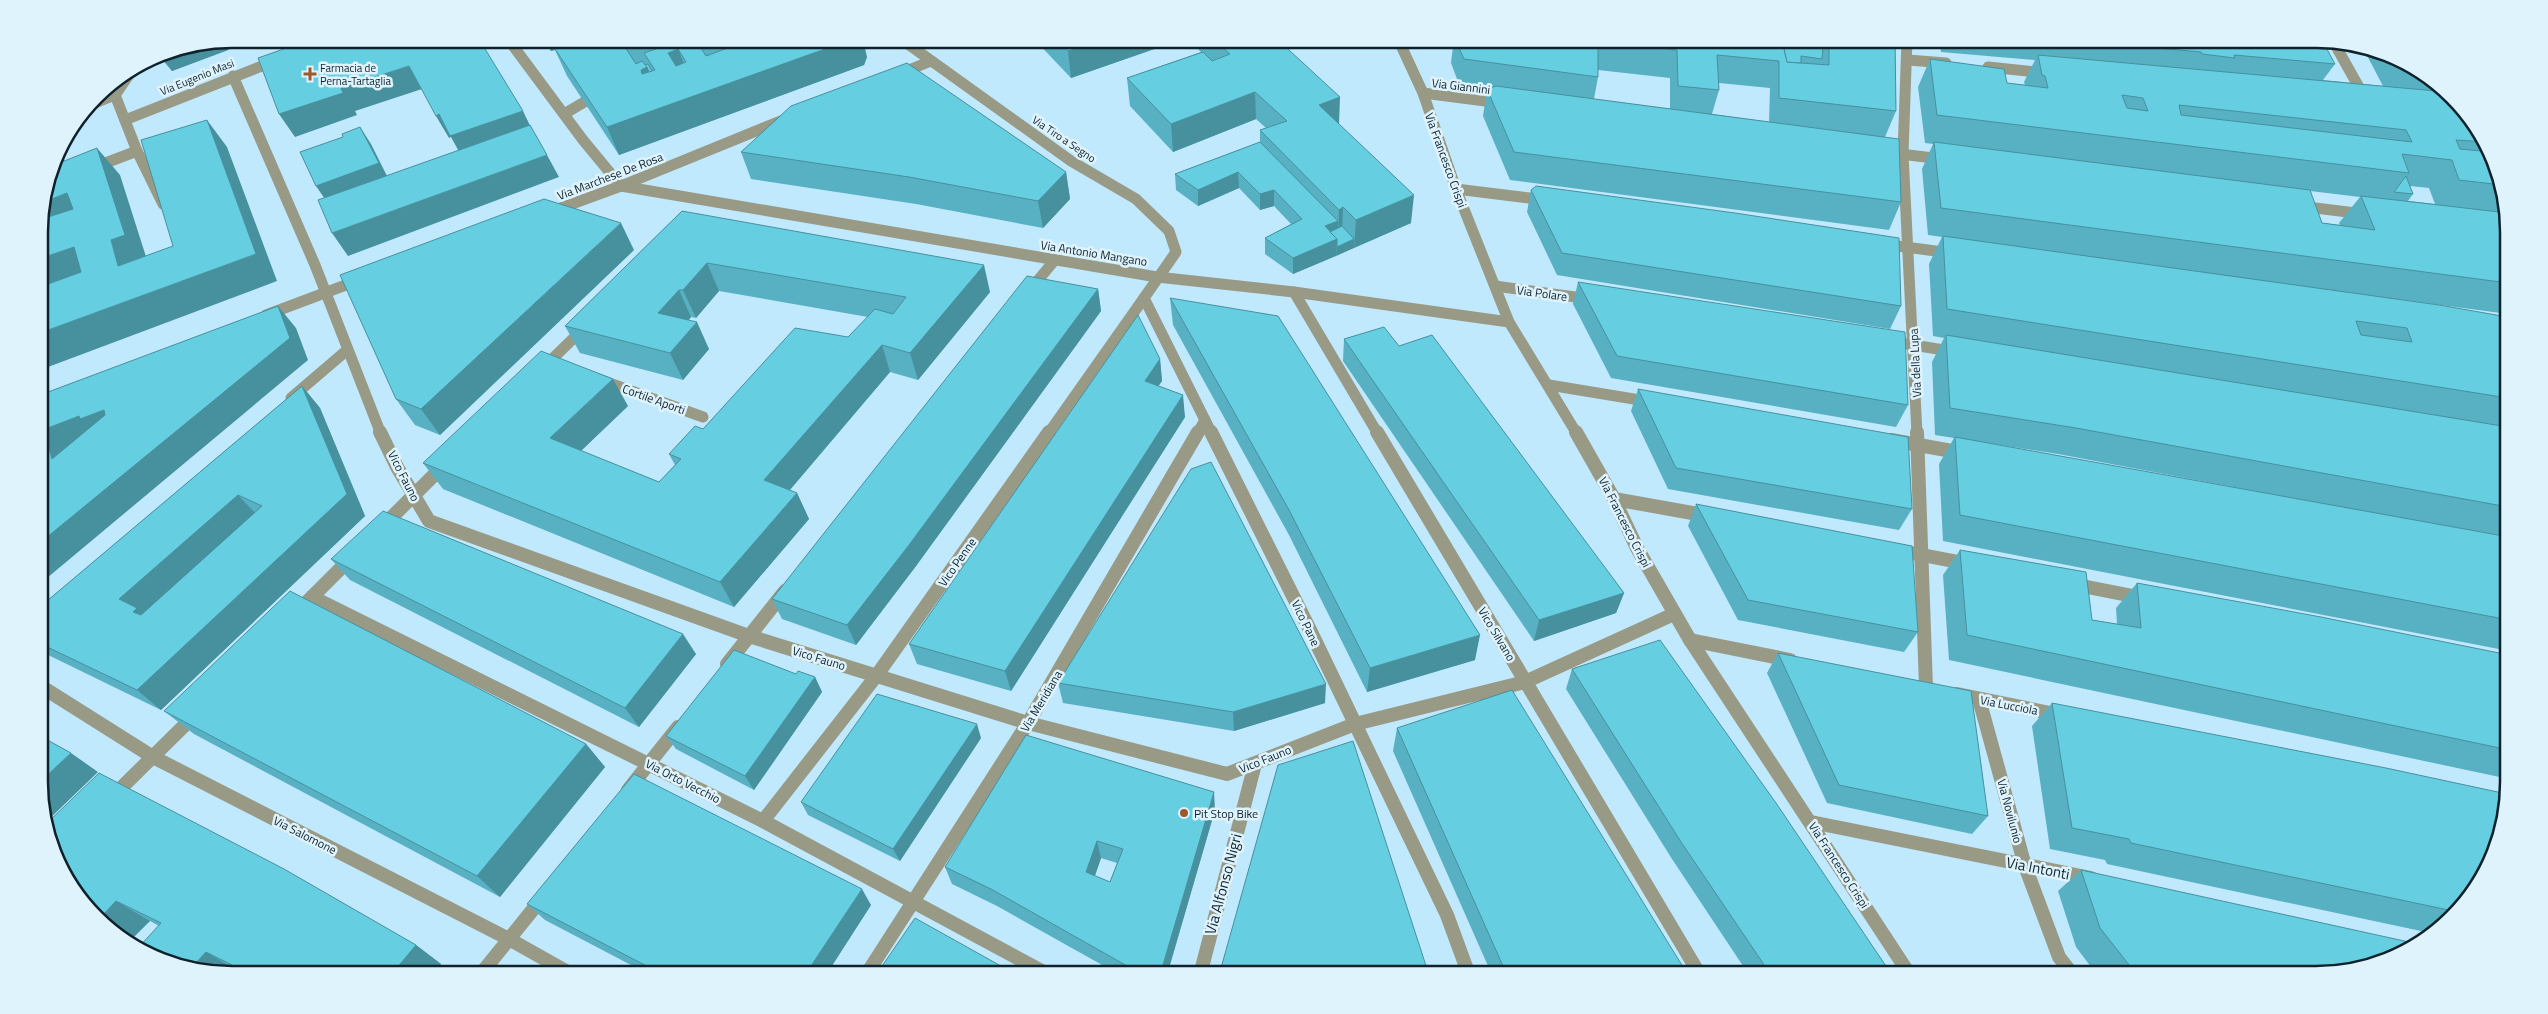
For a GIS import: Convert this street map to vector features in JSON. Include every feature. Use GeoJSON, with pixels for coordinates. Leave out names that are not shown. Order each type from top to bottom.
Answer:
{"type":"FeatureCollection","features":[{"type":"Feature","properties":{"kind":"street"},"geometry":{"type":"LineString","coordinates":[[515,48],[621,186]]}},
{"type":"Feature","properties":{"kind":"street","name":"Via Tiro a Segno"},"geometry":{"type":"LineString","coordinates":[[914,48],[1071,161],[1136,199],[1168,231],[1176,252],[1157,277]]}},
{"type":"Feature","properties":{"kind":"street","name":"Via Francesco Crispi"},"geometry":{"type":"LineString","coordinates":[[1402,48],[1423,93],[1456,189],[1509,322],[1549,385],[1614,499],[1636,548],[1674,614],[1904,966]]}},
{"type":"Feature","properties":{"kind":"street","name":"Via della Lupa"},"geometry":{"type":"LineString","coordinates":[[1907,48],[1903,154],[1918,445],[1921,554],[1921,686]]}},
{"type":"Feature","properties":{"kind":"street"},"geometry":{"type":"LineString","coordinates":[[2337,49],[2367,102]]}},
{"type":"Feature","properties":{"kind":"street","name":"Via Eugenio Masi"},"geometry":{"type":"LineString","coordinates":[[124,120],[233,76],[289,56]]}},
{"type":"Feature","properties":{"kind":"street"},"geometry":{"type":"LineString","coordinates":[[886,79],[931,60]]}},
{"type":"Feature","properties":{"kind":"street"},"geometry":{"type":"LineString","coordinates":[[1908,60],[1957,64]]}},
{"type":"Feature","properties":{"kind":"street"},"geometry":{"type":"LineString","coordinates":[[1976,66],[2054,74]]}},
{"type":"Feature","properties":{"kind":"street","name":"Vico Fauno"},"geometry":{"type":"LineString","coordinates":[[233,76],[326,292],[346,351],[412,496],[429,520],[748,636],[1028,723],[1227,774],[1355,724],[1525,682],[1674,614]]}},
{"type":"Feature","properties":{"kind":"street"},"geometry":{"type":"LineString","coordinates":[[101,101],[115,96],[125,81]]}},
{"type":"Feature","properties":{"kind":"street"},"geometry":{"type":"LineString","coordinates":[[564,114],[608,88]]}},
{"type":"Feature","properties":{"kind":"street","name":"Via Giannini"},"geometry":{"type":"LineString","coordinates":[[1423,93],[1511,104]]}},
{"type":"Feature","properties":{"kind":"street"},"geometry":{"type":"LineString","coordinates":[[115,96],[137,150],[166,211]]}},
{"type":"Feature","properties":{"kind":"street","name":"Via Marchese De Rosa"},"geometry":{"type":"LineString","coordinates":[[539,216],[621,186],[794,116]]}},
{"type":"Feature","properties":{"kind":"street"},"geometry":{"type":"LineString","coordinates":[[84,172],[137,150]]}},
{"type":"Feature","properties":{"kind":"street"},"geometry":{"type":"LineString","coordinates":[[1874,151],[1953,161]]}},
{"type":"Feature","properties":{"kind":"street","name":"Via Antonio Mangano"},"geometry":{"type":"LineString","coordinates":[[621,186],[1157,277],[1294,292],[1509,322]]}},
{"type":"Feature","properties":{"kind":"street"},"geometry":{"type":"LineString","coordinates":[[1456,189],[1553,202]]}},
{"type":"Feature","properties":{"kind":"street"},"geometry":{"type":"LineString","coordinates":[[695,215],[708,201]]}},
{"type":"Feature","properties":{"kind":"street"},"geometry":{"type":"LineString","coordinates":[[2290,204],[2379,216]]}},
{"type":"Feature","properties":{"kind":"street"},"geometry":{"type":"LineString","coordinates":[[1868,242],[1967,255]]}},
{"type":"Feature","properties":{"kind":"street"},"geometry":{"type":"LineString","coordinates":[[1022,299],[1054,261]]}},
{"type":"Feature","properties":{"kind":"street"},"geometry":{"type":"LineString","coordinates":[[251,320],[370,276]]}},
{"type":"Feature","properties":{"kind":"street"},"geometry":{"type":"LineString","coordinates":[[1144,298],[1157,277]]}},
{"type":"Feature","properties":{"kind":"street","name":"Via Polare"},"geometry":{"type":"LineString","coordinates":[[1495,286],[1602,301]]}},
{"type":"Feature","properties":{"kind":"street","name":"Vico Silvano"},"geometry":{"type":"LineString","coordinates":[[1294,292],[1695,966]]}},
{"type":"Feature","properties":{"kind":"street","name":"Vico Pane"},"geometry":{"type":"LineString","coordinates":[[1144,298],[1355,724],[1447,915],[1466,966]]}},
{"type":"Feature","properties":{"kind":"street","name":"Vico Penne"},"geometry":{"type":"LineString","coordinates":[[763,821],[877,675],[1144,298]]}},
{"type":"Feature","properties":{"kind":"street"},"geometry":{"type":"LineString","coordinates":[[536,375],[554,364],[591,320]]}},
{"type":"Feature","properties":{"kind":"street"},"geometry":{"type":"LineString","coordinates":[[1875,339],[1973,354]]}},
{"type":"Feature","properties":{"kind":"street"},"geometry":{"type":"LineString","coordinates":[[279,408],[346,351]]}},
{"type":"Feature","properties":{"kind":"street","name":"Cortile Aporti"},"geometry":{"type":"LineString","coordinates":[[586,375],[703,417]]}},
{"type":"Feature","properties":{"kind":"street"},"geometry":{"type":"LineString","coordinates":[[1549,385],[1666,404]]}},
{"type":"Feature","properties":{"kind":"street","name":"Via Meridiana"},"geometry":{"type":"LineString","coordinates":[[872,966],[1028,723],[1205,420]]}},
{"type":"Feature","properties":{"kind":"street"},"geometry":{"type":"LineString","coordinates":[[1879,438],[1976,455]]}},
{"type":"Feature","properties":{"kind":"street"},"geometry":{"type":"LineString","coordinates":[[372,536],[453,456]]}},
{"type":"Feature","properties":{"kind":"street"},"geometry":{"type":"LineString","coordinates":[[1614,499],[1720,518]]}},
{"type":"Feature","properties":{"kind":"street"},"geometry":{"type":"LineString","coordinates":[[1882,548],[1980,566]]}},
{"type":"Feature","properties":{"kind":"street"},"geometry":{"type":"LineString","coordinates":[[284,624],[359,550]]}},
{"type":"Feature","properties":{"kind":"street"},"geometry":{"type":"LineString","coordinates":[[2058,581],[2156,600]]}},
{"type":"Feature","properties":{"kind":"street"},"geometry":{"type":"LineString","coordinates":[[719,674],[792,583]]}},
{"type":"Feature","properties":{"kind":"street","name":"Via Orto Vecchio"},"geometry":{"type":"LineString","coordinates":[[312,596],[763,821],[1032,966]]}},
{"type":"Feature","properties":{"kind":"street"},"geometry":{"type":"LineString","coordinates":[[1690,640],[1803,663]]}},
{"type":"Feature","properties":{"kind":"street","name":"Via Lucciola"},"geometry":{"type":"LineString","coordinates":[[1921,686],[2076,718]]}},
{"type":"Feature","properties":{"kind":"street","name":"Via Salomone"},"geometry":{"type":"LineString","coordinates":[[48,692],[153,757],[509,939],[558,966]]}},
{"type":"Feature","properties":{"kind":"street","name":"Via Novilunio"},"geometry":{"type":"LineString","coordinates":[[1979,699],[2026,866],[2059,957],[2066,966]]}},
{"type":"Feature","properties":{"kind":"street"},"geometry":{"type":"LineString","coordinates":[[104,806],[208,701]]}},
{"type":"Feature","properties":{"kind":"street"},"geometry":{"type":"LineString","coordinates":[[619,801],[684,718]]}},
{"type":"Feature","properties":{"kind":"street","name":"Via Alfonso Nigri"},"geometry":{"type":"LineString","coordinates":[[1202,966],[1255,764]]}},
{"type":"Feature","properties":{"kind":"street","name":"Via Intonti"},"geometry":{"type":"LineString","coordinates":[[1811,822],[2109,881]]}},
{"type":"Feature","properties":{"kind":"street"},"geometry":{"type":"LineString","coordinates":[[487,966],[552,885]]}},
{"type":"Feature","properties":{"kind":"building"},"geometry":{"type":"Polygon","coordinates":[[[286,48],[484,48],[523,111],[450,136],[439,114],[436,116],[409,66],[341,88],[343,93],[279,114],[258,58],[286,48]]]}},
{"type":"Feature","properties":{"kind":"building"},"geometry":{"type":"Polygon","coordinates":[[[556,48],[626,48],[636,64],[642,61],[647,67],[641,70],[642,74],[655,70],[644,53],[659,48],[701,48],[706,56],[728,48],[828,48],[607,127],[556,48]],[[678,49],[668,53],[676,66],[686,62],[678,49]]]}},
{"type":"Feature","properties":{"kind":"building"},"geometry":{"type":"Polygon","coordinates":[[[1065,48],[1076,48],[1068,51],[1065,48]]]}},
{"type":"Feature","properties":{"kind":"building"},"geometry":{"type":"Polygon","coordinates":[[[1223,48],[1287,48],[1340,97],[1319,105],[1414,195],[1356,220],[1343,207],[1339,210],[1260,130],[1287,121],[1255,92],[1171,124],[1127,78],[1203,52],[1212,61],[1230,54],[1223,48]]]}},
{"type":"Feature","properties":{"kind":"building"},"geometry":{"type":"Polygon","coordinates":[[[1459,48],[1598,48],[1598,77],[1464,59],[1459,48]]]}},
{"type":"Feature","properties":{"kind":"building"},"geometry":{"type":"Polygon","coordinates":[[[1658,48],[1784,48],[1787,62],[1829,65],[1829,48],[1895,48],[1896,111],[1779,98],[1779,61],[1717,55],[1719,90],[1678,86],[1677,50],[1658,48]]]}},
{"type":"Feature","properties":{"kind":"building"},"geometry":{"type":"Polygon","coordinates":[[[1784,48],[1823,48],[1822,59],[1801,56],[1801,63],[1787,62],[1784,48]]]}},
{"type":"Feature","properties":{"kind":"building"},"geometry":{"type":"Polygon","coordinates":[[[2156,48],[2326,48],[2335,64],[2234,55],[2235,58],[2202,54],[2201,52],[2156,48]]]}},
{"type":"Feature","properties":{"kind":"building"},"geometry":{"type":"Polygon","coordinates":[[[2038,55],[2436,91],[2463,119],[2477,141],[2456,140],[2460,149],[2483,151],[2494,184],[2459,180],[2452,160],[2402,154],[2409,173],[1937,115],[1930,59],[2004,69],[2007,83],[2048,88],[2045,76],[2042,75],[2038,55]],[[2122,95],[2127,108],[2148,111],[2143,98],[2122,95]],[[2179,105],[2181,115],[2412,142],[2406,130],[2179,105]]]}},
{"type":"Feature","properties":{"kind":"building"},"geometry":{"type":"Polygon","coordinates":[[[907,63],[1066,172],[1038,201],[909,177],[741,152],[791,106],[907,63]]]}},
{"type":"Feature","properties":{"kind":"building"},"geometry":{"type":"Polygon","coordinates":[[[648,64],[652,71],[649,72],[645,65],[648,64]]]}},
{"type":"Feature","properties":{"kind":"building"},"geometry":{"type":"Polygon","coordinates":[[[1496,86],[1899,139],[1901,202],[1514,152],[1487,89],[1496,86]]]}},
{"type":"Feature","properties":{"kind":"building"},"geometry":{"type":"Polygon","coordinates":[[[207,120],[256,254],[48,330],[48,284],[81,272],[74,247],[48,256],[48,217],[73,209],[67,193],[50,200],[60,162],[97,148],[125,235],[111,240],[118,266],[173,246],[141,140],[207,120]]]}},
{"type":"Feature","properties":{"kind":"building"},"geometry":{"type":"Polygon","coordinates":[[[530,125],[547,155],[332,233],[318,200],[530,125]]]}},
{"type":"Feature","properties":{"kind":"building"},"geometry":{"type":"Polygon","coordinates":[[[360,127],[379,163],[316,186],[300,152],[343,137],[342,134],[360,127]]]}},
{"type":"Feature","properties":{"kind":"building"},"geometry":{"type":"Polygon","coordinates":[[[1260,142],[1338,221],[1325,226],[1337,239],[1293,258],[1265,238],[1302,219],[1274,190],[1260,194],[1238,172],[1198,190],[1175,174],[1260,142]]]}},
{"type":"Feature","properties":{"kind":"building"},"geometry":{"type":"Polygon","coordinates":[[[1934,142],[2310,190],[2322,223],[2375,230],[2361,196],[2499,212],[2500,282],[1941,208],[1934,142]]]}},
{"type":"Feature","properties":{"kind":"building"},"geometry":{"type":"Polygon","coordinates":[[[2406,176],[2413,194],[2394,192],[2406,176]]]}},
{"type":"Feature","properties":{"kind":"building"},"geometry":{"type":"Polygon","coordinates":[[[1536,186],[1899,238],[1901,306],[1562,253],[1531,190],[1536,186]]]}},
{"type":"Feature","properties":{"kind":"building"},"geometry":{"type":"Polygon","coordinates":[[[544,199],[621,223],[421,409],[396,399],[340,275],[544,199]]]}},
{"type":"Feature","properties":{"kind":"building"},"geometry":{"type":"Polygon","coordinates":[[[682,211],[984,265],[910,353],[882,345],[764,480],[797,493],[720,582],[423,463],[541,351],[613,379],[550,438],[659,482],[681,459],[669,454],[695,426],[703,429],[795,328],[848,337],[875,309],[893,314],[906,297],[707,263],[683,290],[679,290],[658,313],[697,322],[670,353],[565,326],[682,211]]]}},
{"type":"Feature","properties":{"kind":"building"},"geometry":{"type":"Polygon","coordinates":[[[1342,226],[1354,239],[1337,247],[1337,239],[1330,232],[1342,226]]]}},
{"type":"Feature","properties":{"kind":"building"},"geometry":{"type":"Polygon","coordinates":[[[1943,236],[2439,305],[2500,316],[2500,397],[1947,309],[1943,236]],[[2356,321],[2361,335],[2412,342],[2407,328],[2356,321]]]}},
{"type":"Feature","properties":{"kind":"building"},"geometry":{"type":"Polygon","coordinates":[[[1027,276],[1098,289],[909,545],[847,625],[772,599],[1027,276]]]}},
{"type":"Feature","properties":{"kind":"building"},"geometry":{"type":"Polygon","coordinates":[[[1578,282],[1905,332],[1908,405],[1617,356],[1578,282]]]}},
{"type":"Feature","properties":{"kind":"building"},"geometry":{"type":"Polygon","coordinates":[[[1170,298],[1278,316],[1480,635],[1370,668],[1289,510],[1170,298]]]}},
{"type":"Feature","properties":{"kind":"building"},"geometry":{"type":"Polygon","coordinates":[[[278,306],[290,338],[48,536],[48,448],[52,459],[105,415],[104,410],[80,419],[79,416],[48,428],[48,392],[278,306]]]}},
{"type":"Feature","properties":{"kind":"building"},"geometry":{"type":"Polygon","coordinates":[[[1138,315],[1160,359],[1145,381],[1183,395],[1005,671],[909,644],[1138,315]]]}},
{"type":"Feature","properties":{"kind":"building"},"geometry":{"type":"Polygon","coordinates":[[[1384,327],[1399,346],[1432,335],[1624,593],[1539,620],[1344,339],[1384,327]]]}},
{"type":"Feature","properties":{"kind":"building"},"geometry":{"type":"Polygon","coordinates":[[[1946,335],[2500,426],[2500,506],[2076,428],[1950,408],[1946,335]]]}},
{"type":"Feature","properties":{"kind":"building"},"geometry":{"type":"Polygon","coordinates":[[[302,386],[347,494],[137,690],[48,647],[48,600],[302,386]],[[238,495],[119,599],[137,608],[133,612],[141,615],[262,506],[238,495]]]}},
{"type":"Feature","properties":{"kind":"building"},"geometry":{"type":"Polygon","coordinates":[[[1638,389],[1908,437],[1912,509],[1676,468],[1638,389]]]}},
{"type":"Feature","properties":{"kind":"building"},"geometry":{"type":"Polygon","coordinates":[[[1955,437],[2500,535],[2500,618],[1960,515],[1955,437]]]}},
{"type":"Feature","properties":{"kind":"building"},"geometry":{"type":"Polygon","coordinates":[[[1211,462],[1326,684],[1233,712],[1058,683],[1191,469],[1211,462]]]}},
{"type":"Feature","properties":{"kind":"building"},"geometry":{"type":"Polygon","coordinates":[[[1696,504],[1912,546],[1918,632],[1748,600],[1696,504]]]}},
{"type":"Feature","properties":{"kind":"building"},"geometry":{"type":"Polygon","coordinates":[[[383,511],[683,634],[625,708],[331,559],[383,511]]]}},
{"type":"Feature","properties":{"kind":"building"},"geometry":{"type":"Polygon","coordinates":[[[1960,550],[2086,572],[2092,620],[2141,628],[2137,583],[2321,617],[2500,653],[2500,748],[1967,635],[1960,550]]]}},
{"type":"Feature","properties":{"kind":"building"},"geometry":{"type":"Polygon","coordinates":[[[290,591],[586,744],[477,876],[164,711],[290,591]]]}},
{"type":"Feature","properties":{"kind":"building"},"geometry":{"type":"Polygon","coordinates":[[[1660,640],[1776,803],[1886,966],[1765,966],[1681,842],[1572,669],[1660,640]]]}},
{"type":"Feature","properties":{"kind":"building"},"geometry":{"type":"Polygon","coordinates":[[[734,650],[796,674],[798,671],[815,677],[745,776],[666,736],[734,650]]]}},
{"type":"Feature","properties":{"kind":"building"},"geometry":{"type":"Polygon","coordinates":[[[1778,653],[1971,691],[1988,816],[1839,785],[1778,653]]]}},
{"type":"Feature","properties":{"kind":"building"},"geometry":{"type":"Polygon","coordinates":[[[1512,690],[1682,966],[1503,966],[1397,728],[1512,690]]]}},
{"type":"Feature","properties":{"kind":"building"},"geometry":{"type":"Polygon","coordinates":[[[877,694],[977,724],[893,849],[801,802],[877,694]]]}},
{"type":"Feature","properties":{"kind":"building"},"geometry":{"type":"Polygon","coordinates":[[[2052,703],[2386,768],[2500,792],[2497,819],[2487,853],[2470,885],[2449,910],[2131,843],[2129,839],[2072,828],[2052,703]]]}},
{"type":"Feature","properties":{"kind":"building"},"geometry":{"type":"Polygon","coordinates":[[[1026,735],[1214,792],[1163,966],[1127,966],[991,889],[945,867],[1026,735]],[[1097,841],[1086,872],[1110,882],[1123,849],[1097,841]]]}},
{"type":"Feature","properties":{"kind":"building"},"geometry":{"type":"Polygon","coordinates":[[[48,740],[71,753],[48,774],[48,740]]]}},
{"type":"Feature","properties":{"kind":"building"},"geometry":{"type":"Polygon","coordinates":[[[1353,741],[1426,966],[1222,966],[1278,765],[1353,741]]]}},
{"type":"Feature","properties":{"kind":"building"},"geometry":{"type":"Polygon","coordinates":[[[99,773],[284,869],[416,945],[398,966],[234,966],[206,952],[196,963],[172,957],[142,944],[161,923],[116,901],[103,915],[85,895],[61,853],[51,819],[99,773]]]}},
{"type":"Feature","properties":{"kind":"building"},"geometry":{"type":"Polygon","coordinates":[[[634,774],[862,889],[811,966],[647,966],[527,904],[634,774]]]}},
{"type":"Feature","properties":{"kind":"building"},"geometry":{"type":"Polygon","coordinates":[[[2081,870],[2409,942],[2376,957],[2341,965],[2130,966],[2100,928],[2081,870]]]}},
{"type":"Feature","properties":{"kind":"building"},"geometry":{"type":"Polygon","coordinates":[[[915,918],[1001,966],[882,966],[915,918]]]}},
{"type":"Feature","properties":{"kind":"place","name":"Farmacia de Perna-Tartaglia"},"geometry":{"type":"Point","coordinates":[310,74]}},
{"type":"Feature","properties":{"kind":"place","name":"Pit Stop Bike"},"geometry":{"type":"Point","coordinates":[1184,813]}}]}
